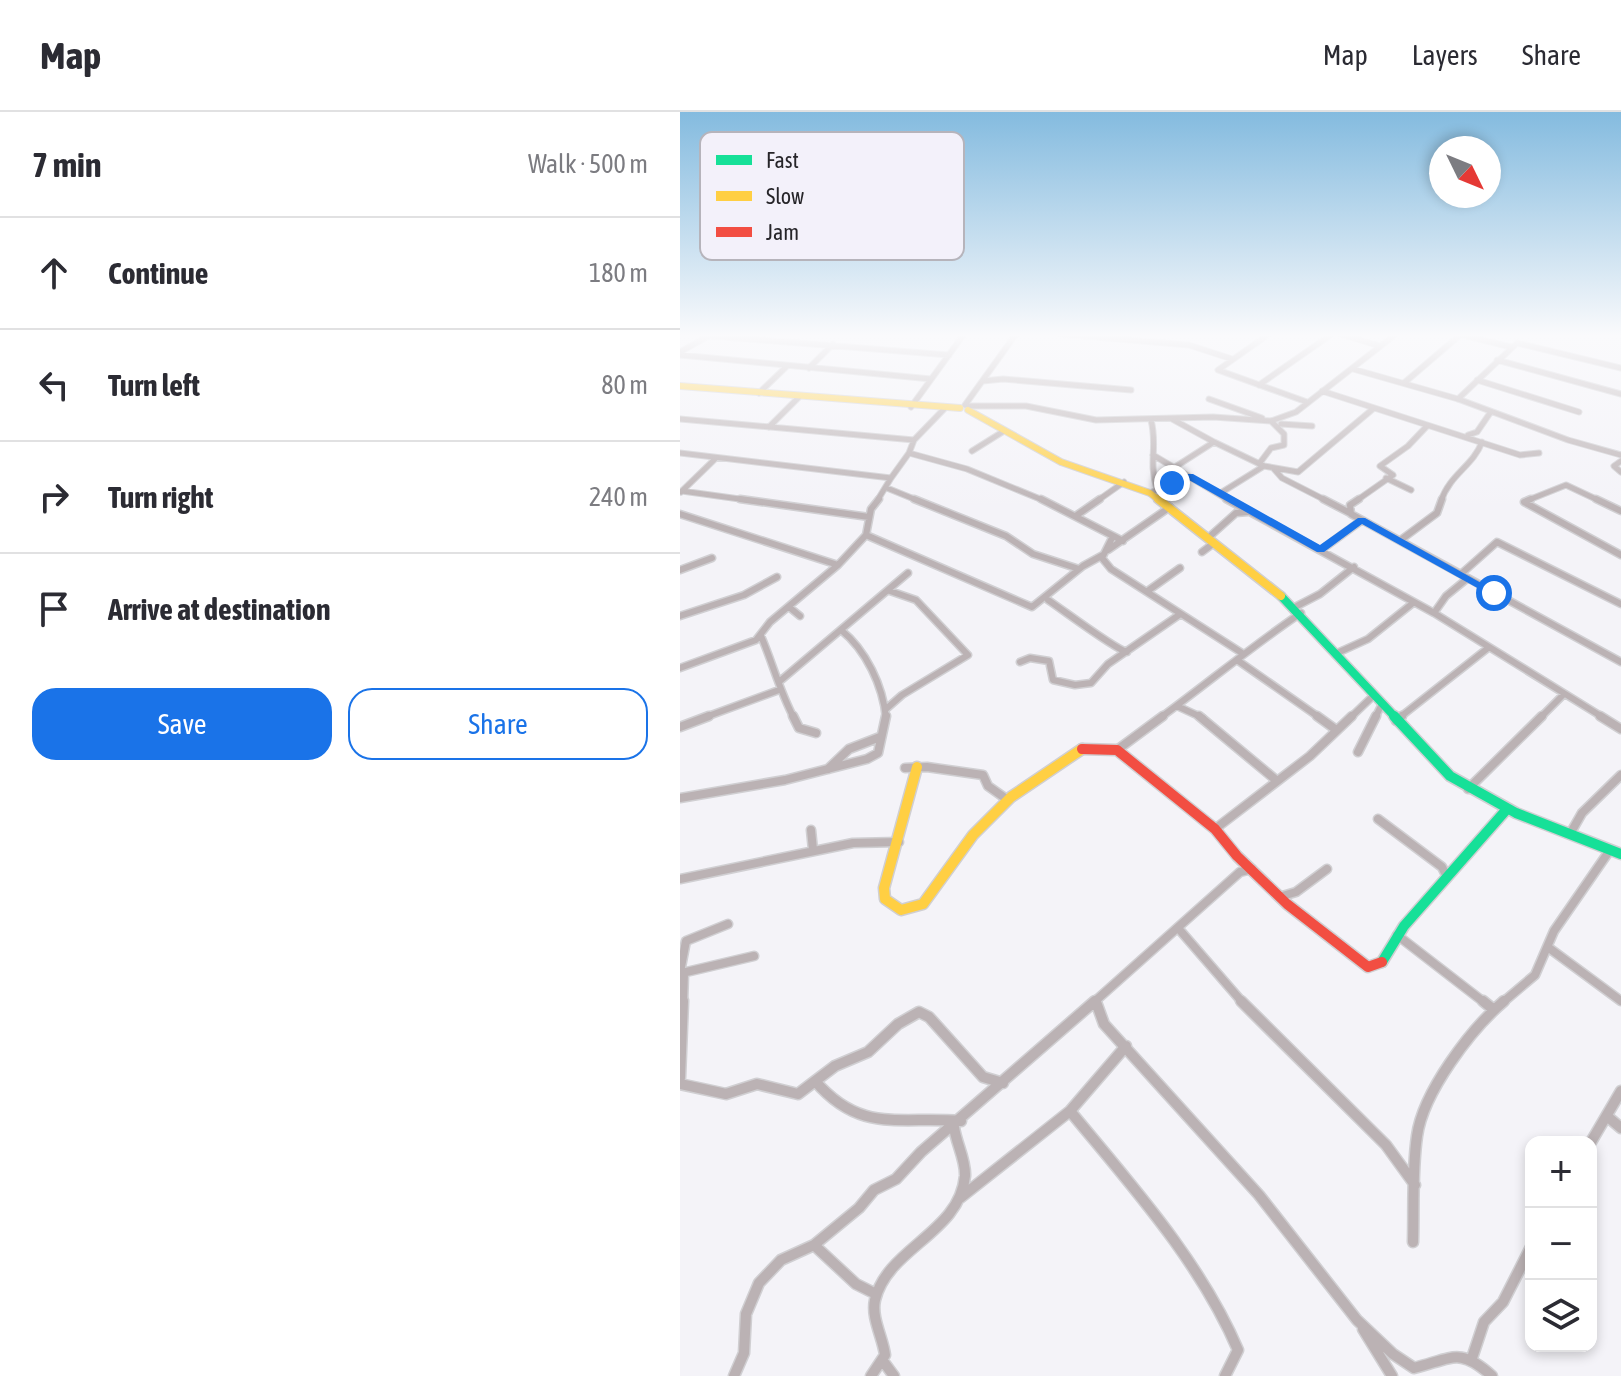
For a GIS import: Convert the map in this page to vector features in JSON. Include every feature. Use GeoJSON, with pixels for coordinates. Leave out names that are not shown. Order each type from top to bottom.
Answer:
{"type":"FeatureCollection","features":[{"type":"Feature","properties":{"kind":"street"},"geometry":{"type":"LineString","coordinates":[[759,393],[911,407],[1014,405],[1096,420],[1246,419],[1312,426]]}},
{"type":"Feature","properties":{"kind":"street"},"geometry":{"type":"LineString","coordinates":[[911,407],[921,393]]}},
{"type":"Feature","properties":{"kind":"street"},"geometry":{"type":"LineString","coordinates":[[966,407],[975,393]]}},
{"type":"Feature","properties":{"kind":"street"},"geometry":{"type":"LineString","coordinates":[[1282,393],[1307,402]]}},
{"type":"Feature","properties":{"kind":"street"},"geometry":{"type":"LineString","coordinates":[[1281,423],[1319,393]]}},
{"type":"Feature","properties":{"kind":"street"},"geometry":{"type":"LineString","coordinates":[[1328,393],[1520,455],[1539,453]]}},
{"type":"Feature","properties":{"kind":"street"},"geometry":{"type":"LineString","coordinates":[[1438,393],[1621,458],[1614,466],[1621,472]]}},
{"type":"Feature","properties":{"kind":"street"},"geometry":{"type":"LineString","coordinates":[[1458,399],[1464,393]]}},
{"type":"Feature","properties":{"kind":"street"},"geometry":{"type":"LineString","coordinates":[[1518,393],[1579,412]]}},
{"type":"Feature","properties":{"kind":"street"},"geometry":{"type":"LineString","coordinates":[[769,427],[799,397]]}},
{"type":"Feature","properties":{"kind":"street"},"geometry":{"type":"LineString","coordinates":[[1209,399],[1269,421]]}},
{"type":"Feature","properties":{"kind":"street"},"geometry":{"type":"LineString","coordinates":[[966,407],[1061,462],[1154,491],[1298,610],[1434,763],[1468,789],[1507,809],[1621,854]]}},
{"type":"Feature","properties":{"kind":"street"},"geometry":{"type":"LineString","coordinates":[[680,668],[752,643],[770,622],[838,565],[866,535],[874,504],[909,453],[914,440],[945,408]]}},
{"type":"Feature","properties":{"kind":"street"},"geometry":{"type":"LineString","coordinates":[[1170,418],[1261,465],[1301,471],[1374,408]]}},
{"type":"Feature","properties":{"kind":"street"},"geometry":{"type":"LineString","coordinates":[[1464,436],[1477,432],[1490,413]]}},
{"type":"Feature","properties":{"kind":"street"},"geometry":{"type":"LineString","coordinates":[[1246,419],[1252,414]]}},
{"type":"Feature","properties":{"kind":"street"},"geometry":{"type":"LineString","coordinates":[[680,419],[914,440]]}},
{"type":"Feature","properties":{"kind":"street"},"geometry":{"type":"LineString","coordinates":[[1151,420],[1156,440],[1150,467],[1154,491]]}},
{"type":"Feature","properties":{"kind":"street"},"geometry":{"type":"LineString","coordinates":[[1219,494],[1261,465],[1271,448],[1284,445],[1281,423]]}},
{"type":"Feature","properties":{"kind":"street"},"geometry":{"type":"LineString","coordinates":[[1351,514],[1350,505],[1393,473],[1380,466],[1397,455],[1427,426]]}},
{"type":"Feature","properties":{"kind":"street"},"geometry":{"type":"LineString","coordinates":[[972,451],[1004,431]]}},
{"type":"Feature","properties":{"kind":"street"},"geometry":{"type":"LineString","coordinates":[[1154,491],[1214,442]]}},
{"type":"Feature","properties":{"kind":"street"},"geometry":{"type":"LineString","coordinates":[[1402,539],[1437,513],[1447,483],[1478,453],[1482,442]]}},
{"type":"Feature","properties":{"kind":"street"},"geometry":{"type":"LineString","coordinates":[[680,453],[891,478]]}},
{"type":"Feature","properties":{"kind":"street"},"geometry":{"type":"LineString","coordinates":[[909,453],[951,465],[1077,515],[1112,538],[1123,541]]}},
{"type":"Feature","properties":{"kind":"street"},"geometry":{"type":"LineString","coordinates":[[1153,455],[1177,473],[1189,476],[1248,512],[1434,613],[1621,729]]}},
{"type":"Feature","properties":{"kind":"street"},"geometry":{"type":"LineString","coordinates":[[681,492],[716,458]]}},
{"type":"Feature","properties":{"kind":"street"},"geometry":{"type":"LineString","coordinates":[[1274,469],[1282,478],[1402,539],[1621,662]]}},
{"type":"Feature","properties":{"kind":"street"},"geometry":{"type":"LineString","coordinates":[[1386,478],[1411,490]]}},
{"type":"Feature","properties":{"kind":"street"},"geometry":{"type":"LineString","coordinates":[[1077,515],[1124,481]]}},
{"type":"Feature","properties":{"kind":"street"},"geometry":{"type":"LineString","coordinates":[[1621,511],[1566,485],[1524,502],[1621,555]]}},
{"type":"Feature","properties":{"kind":"street"},"geometry":{"type":"LineString","coordinates":[[887,488],[1006,536],[1033,554],[1079,569]]}},
{"type":"Feature","properties":{"kind":"street"},"geometry":{"type":"LineString","coordinates":[[681,492],[869,517]]}},
{"type":"Feature","properties":{"kind":"street"},"geometry":{"type":"LineString","coordinates":[[1202,552],[1236,513],[1237,504]]}},
{"type":"Feature","properties":{"kind":"street"},"geometry":{"type":"LineString","coordinates":[[866,535],[1032,607],[1048,600],[1079,569],[1093,559],[1104,556],[1170,507]]}},
{"type":"Feature","properties":{"kind":"street"},"geometry":{"type":"LineString","coordinates":[[1236,513],[1248,512]]}},
{"type":"Feature","properties":{"kind":"street"},"geometry":{"type":"LineString","coordinates":[[680,514],[838,565]]}},
{"type":"Feature","properties":{"kind":"street"},"geometry":{"type":"LineString","coordinates":[[1321,550],[1362,520]]}},
{"type":"Feature","properties":{"kind":"street"},"geometry":{"type":"LineString","coordinates":[[1104,556],[1112,538]]}},
{"type":"Feature","properties":{"kind":"street"},"geometry":{"type":"LineString","coordinates":[[1434,613],[1497,542],[1621,604]]}},
{"type":"Feature","properties":{"kind":"street"},"geometry":{"type":"LineString","coordinates":[[1104,556],[1118,575],[1149,590],[1335,729]]}},
{"type":"Feature","properties":{"kind":"street"},"geometry":{"type":"LineString","coordinates":[[680,570],[712,558]]}},
{"type":"Feature","properties":{"kind":"street"},"geometry":{"type":"LineString","coordinates":[[1117,750],[1354,567]]}},
{"type":"Feature","properties":{"kind":"street"},"geometry":{"type":"LineString","coordinates":[[1149,590],[1180,568]]}},
{"type":"Feature","properties":{"kind":"street"},"geometry":{"type":"LineString","coordinates":[[680,727],[722,714],[780,686],[908,573]]}},
{"type":"Feature","properties":{"kind":"street"},"geometry":{"type":"LineString","coordinates":[[680,616],[744,595],[777,577]]}},
{"type":"Feature","properties":{"kind":"street"},"geometry":{"type":"LineString","coordinates":[[886,709],[926,679],[940,675],[968,655],[943,632],[922,603],[907,594],[890,591]]}},
{"type":"Feature","properties":{"kind":"street"},"geometry":{"type":"LineString","coordinates":[[1048,600],[1100,633],[1116,650],[1128,652]]}},
{"type":"Feature","properties":{"kind":"street"},"geometry":{"type":"LineString","coordinates":[[1335,654],[1368,639],[1413,603]]}},
{"type":"Feature","properties":{"kind":"street"},"geometry":{"type":"LineString","coordinates":[[789,607],[800,616]]}},
{"type":"Feature","properties":{"kind":"street"},"geometry":{"type":"LineString","coordinates":[[1020,662],[1029,657],[1049,661],[1053,680],[1075,685],[1091,683],[1108,664],[1179,615]]}},
{"type":"Feature","properties":{"kind":"street"},"geometry":{"type":"LineString","coordinates":[[680,798],[873,758],[886,709],[860,645],[841,630]]}},
{"type":"Feature","properties":{"kind":"street"},"geometry":{"type":"LineString","coordinates":[[761,636],[799,728],[816,733]]}},
{"type":"Feature","properties":{"kind":"street"},"geometry":{"type":"LineString","coordinates":[[1396,721],[1488,648]]}},
{"type":"Feature","properties":{"kind":"street"},"geometry":{"type":"LineString","coordinates":[[1468,789],[1563,695]]}},
{"type":"Feature","properties":{"kind":"street"},"geometry":{"type":"LineString","coordinates":[[1215,829],[1310,756],[1373,696]]}},
{"type":"Feature","properties":{"kind":"street"},"geometry":{"type":"LineString","coordinates":[[1186,699],[1188,709]]}},
{"type":"Feature","properties":{"kind":"street"},"geometry":{"type":"LineString","coordinates":[[1358,752],[1382,704]]}},
{"type":"Feature","properties":{"kind":"street"},"geometry":{"type":"LineString","coordinates":[[1177,706],[1188,709],[1276,780]]}},
{"type":"Feature","properties":{"kind":"street"},"geometry":{"type":"LineString","coordinates":[[828,769],[849,749],[880,737]]}},
{"type":"Feature","properties":{"kind":"street"},"geometry":{"type":"LineString","coordinates":[[917,767],[884,888],[885,899],[908,910],[923,904],[957,851],[1005,798],[1081,749],[1117,750],[1215,829],[1237,856],[1279,897],[1288,900],[1368,967],[1376,966],[1388,956],[1397,935],[1444,872],[1455,868],[1477,837],[1507,809]]}},
{"type":"Feature","properties":{"kind":"street"},"geometry":{"type":"LineString","coordinates":[[905,768],[983,775],[988,786],[1005,798]]}},
{"type":"Feature","properties":{"kind":"street"},"geometry":{"type":"LineString","coordinates":[[1570,834],[1582,813],[1621,775]]}},
{"type":"Feature","properties":{"kind":"street"},"geometry":{"type":"LineString","coordinates":[[1378,819],[1444,872]]}},
{"type":"Feature","properties":{"kind":"street"},"geometry":{"type":"LineString","coordinates":[[811,830],[813,850]]}},
{"type":"Feature","properties":{"kind":"street"},"geometry":{"type":"LineString","coordinates":[[680,879],[853,843],[899,842]]}},
{"type":"Feature","properties":{"kind":"street"},"geometry":{"type":"LineString","coordinates":[[1413,1242],[1418,1123],[1440,1081],[1494,1010],[1535,975],[1554,931],[1610,850]]}},
{"type":"Feature","properties":{"kind":"street"},"geometry":{"type":"LineString","coordinates":[[1237,856],[1240,872]]}},
{"type":"Feature","properties":{"kind":"street"},"geometry":{"type":"LineString","coordinates":[[734,1376],[744,1353],[746,1314],[759,1283],[781,1260],[814,1245],[859,1208],[874,1190],[896,1179],[921,1152],[958,1124],[1240,872],[1252,869]]}},
{"type":"Feature","properties":{"kind":"street"},"geometry":{"type":"LineString","coordinates":[[1288,900],[1327,869]]}},
{"type":"Feature","properties":{"kind":"street"},"geometry":{"type":"LineString","coordinates":[[680,1078],[681,973],[686,941],[728,924]]}},
{"type":"Feature","properties":{"kind":"street"},"geometry":{"type":"LineString","coordinates":[[1178,928],[1230,990],[1386,1145],[1417,1186]]}},
{"type":"Feature","properties":{"kind":"street"},"geometry":{"type":"LineString","coordinates":[[1397,935],[1494,1010]]}},
{"type":"Feature","properties":{"kind":"street"},"geometry":{"type":"LineString","coordinates":[[1549,948],[1621,1001]]}},
{"type":"Feature","properties":{"kind":"street"},"geometry":{"type":"LineString","coordinates":[[681,973],[754,956]]}},
{"type":"Feature","properties":{"kind":"street"},"geometry":{"type":"LineString","coordinates":[[1096,1002],[1104,1024],[1283,1222],[1355,1317],[1392,1376]]}},
{"type":"Feature","properties":{"kind":"street"},"geometry":{"type":"LineString","coordinates":[[680,1084],[686,1088],[726,1094],[757,1084],[798,1094],[835,1066],[868,1052],[898,1024],[919,1012],[929,1017],[983,1077],[1003,1083]]}},
{"type":"Feature","properties":{"kind":"street"},"geometry":{"type":"LineString","coordinates":[[958,1199],[1070,1111],[1126,1046]]}},
{"type":"Feature","properties":{"kind":"street"},"geometry":{"type":"LineString","coordinates":[[815,1081],[829,1100],[854,1116],[882,1120],[932,1117],[958,1124]]}},
{"type":"Feature","properties":{"kind":"street"},"geometry":{"type":"LineString","coordinates":[[1595,1136],[1621,1091]]}},
{"type":"Feature","properties":{"kind":"street"},"geometry":{"type":"LineString","coordinates":[[1070,1111],[1126,1176],[1226,1322],[1238,1350],[1225,1376]]}},
{"type":"Feature","properties":{"kind":"street"},"geometry":{"type":"LineString","coordinates":[[1608,1117],[1621,1128]]}},
{"type":"Feature","properties":{"kind":"street"},"geometry":{"type":"LineString","coordinates":[[871,1376],[883,1361],[884,1346],[875,1315],[876,1294],[951,1212],[958,1199],[964,1165],[958,1124]]}},
{"type":"Feature","properties":{"kind":"street"},"geometry":{"type":"LineString","coordinates":[[814,1245],[856,1284],[876,1294]]}},
{"type":"Feature","properties":{"kind":"street"},"geometry":{"type":"LineString","coordinates":[[1472,1358],[1484,1322],[1503,1302],[1525,1259]]}},
{"type":"Feature","properties":{"kind":"street"},"geometry":{"type":"LineString","coordinates":[[1355,1317],[1395,1357],[1414,1368],[1455,1357],[1472,1358],[1492,1376]]}},
{"type":"Feature","properties":{"kind":"street"},"geometry":{"type":"LineString","coordinates":[[883,1361],[894,1376]]}},
{"type":"Feature","properties":{"kind":"traffic: fast"},"geometry":{"type":"LineString","coordinates":[[1281,596],[1450,776],[1516,813],[1621,854]]}},
{"type":"Feature","properties":{"kind":"traffic: fast"},"geometry":{"type":"LineString","coordinates":[[1382,962],[1404,926],[1507,809]]}},
{"type":"Feature","properties":{"kind":"traffic: slow"},"geometry":{"type":"LineString","coordinates":[[769,393],[960,408]]}},
{"type":"Feature","properties":{"kind":"traffic: slow"},"geometry":{"type":"LineString","coordinates":[[968,410],[1061,462],[1150,493],[1281,596]]}},
{"type":"Feature","properties":{"kind":"traffic: slow"},"geometry":{"type":"LineString","coordinates":[[917,767],[884,888],[885,899],[901,910],[923,904],[973,835],[1011,797],[1033,779],[1082,749]]}},
{"type":"Feature","properties":{"kind":"traffic: jam"},"geometry":{"type":"LineString","coordinates":[[1082,749],[1117,750],[1215,829],[1237,856],[1287,904],[1368,967],[1382,962]]}},
{"type":"Feature","properties":{"kind":"route"},"geometry":{"type":"LineString","coordinates":[[1172,483],[1189,476],[1248,512],[1321,550],[1362,520],[1388,531],[1494,593]]}}]}
